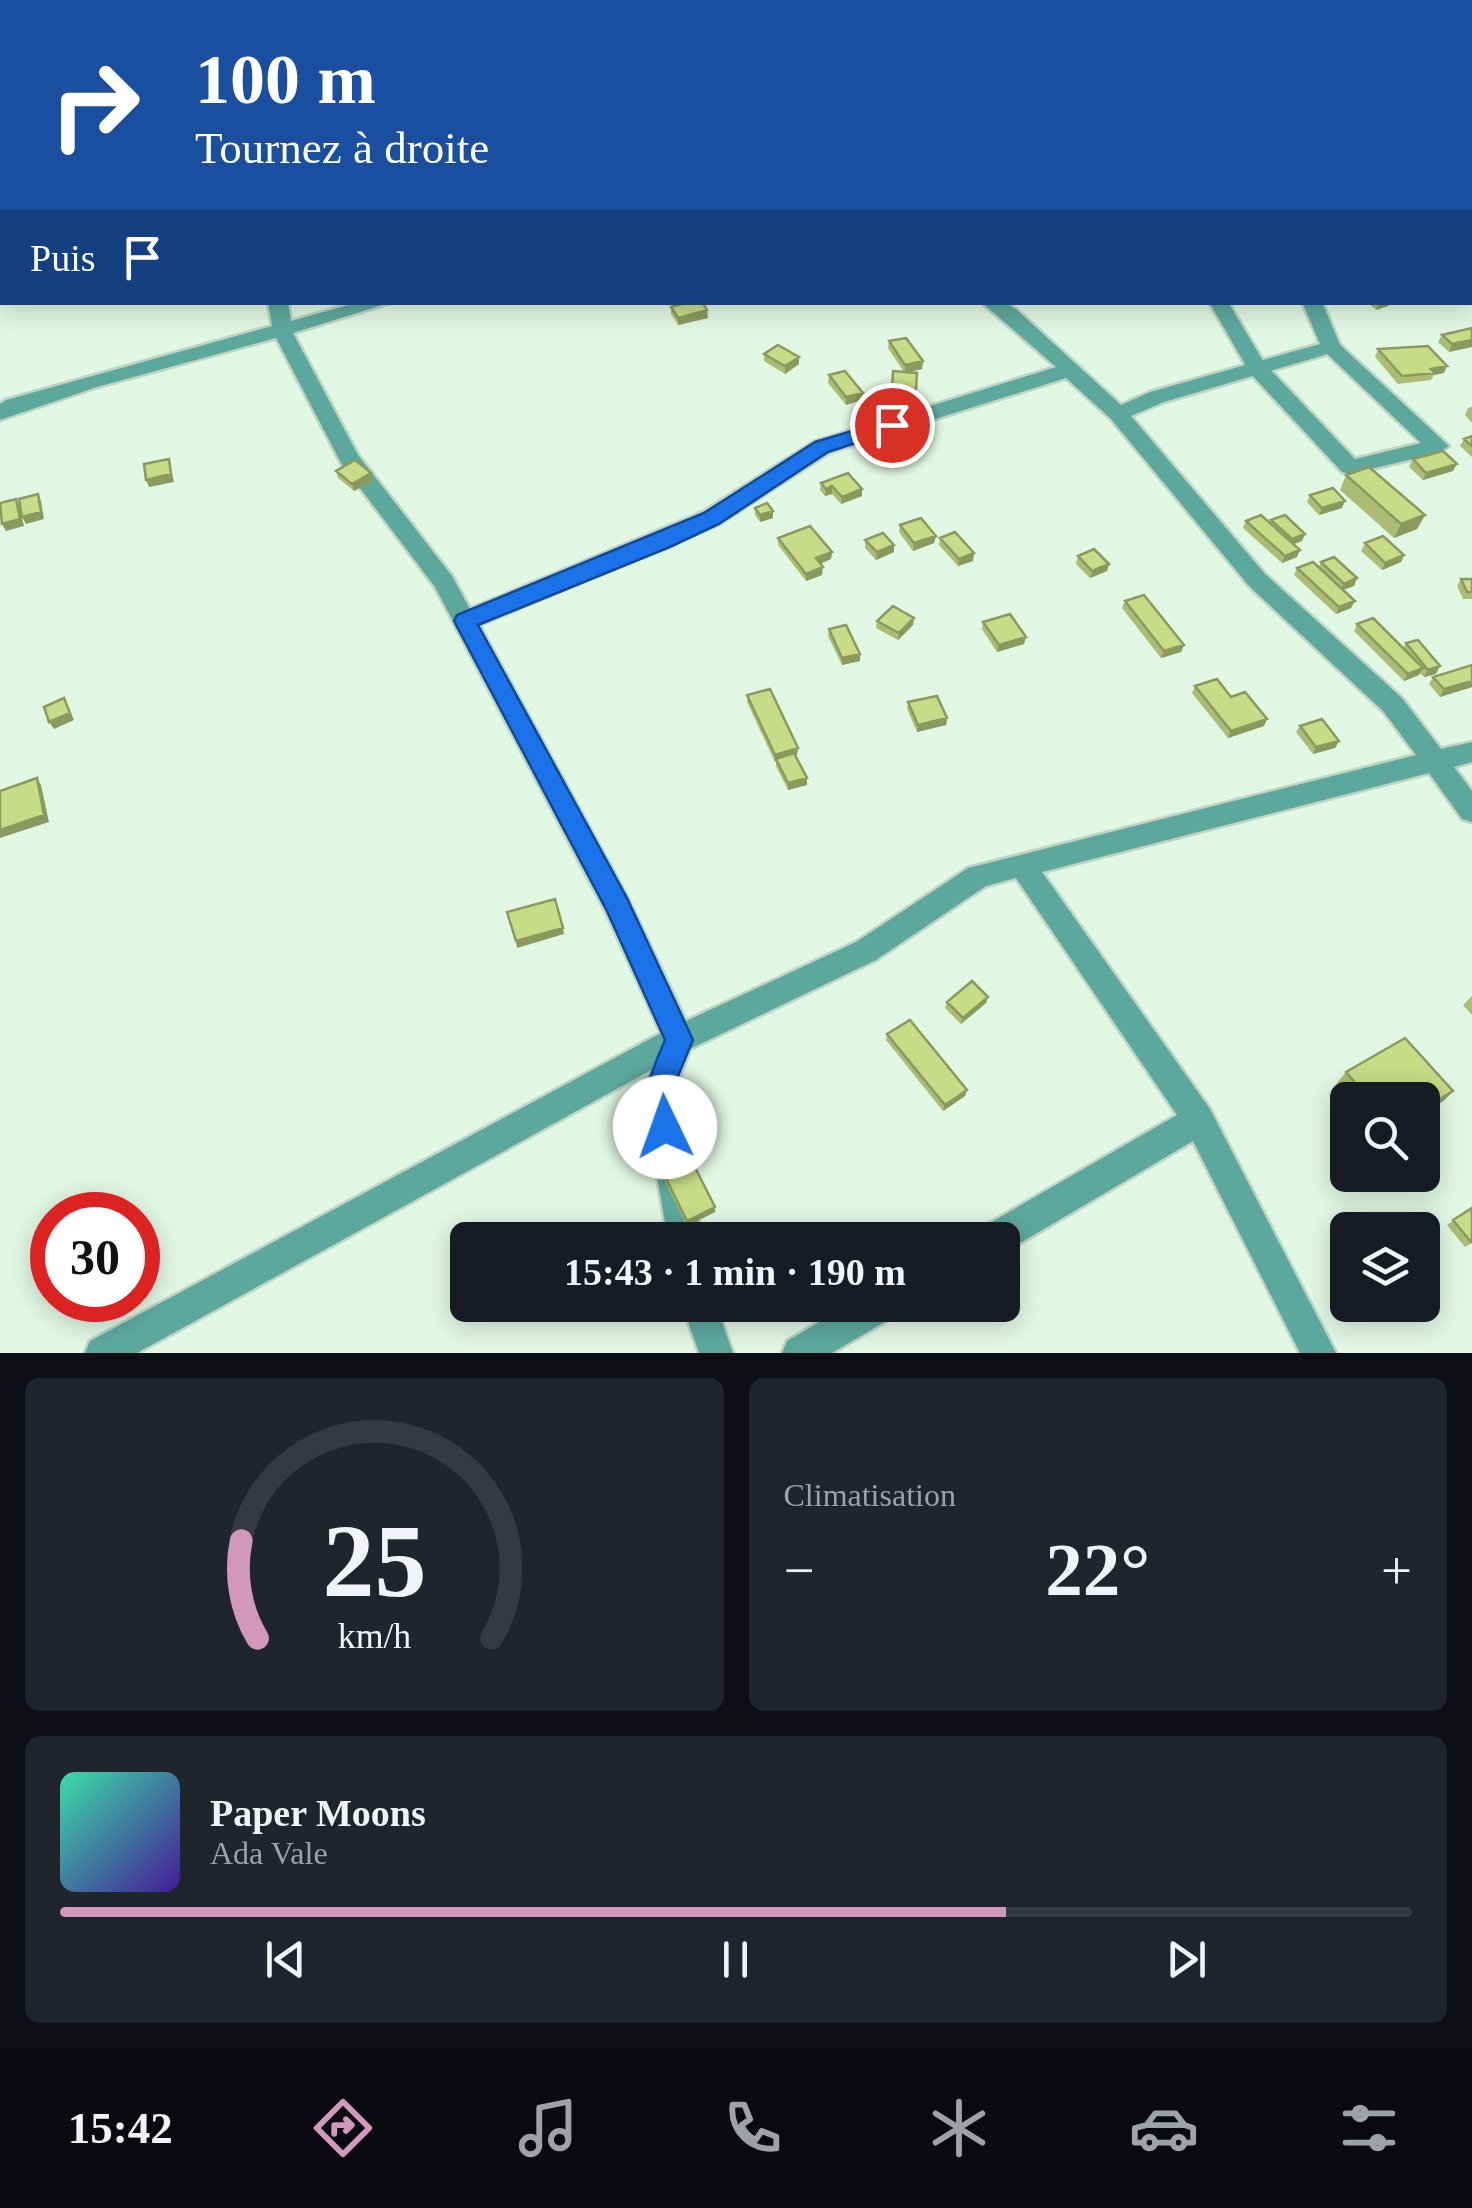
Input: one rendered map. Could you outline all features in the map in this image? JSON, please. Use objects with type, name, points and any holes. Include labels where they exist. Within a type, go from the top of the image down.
[{"type":"street","points":[[278,305],[283,332],[349,458],[444,582],[618,906],[679,1040],[658,1090],[682,1222]]},
{"type":"street","points":[[0,413],[13,405],[90,382],[373,305]]},
{"type":"street","points":[[995,305],[1010,314],[1118,414],[1258,580],[1392,705],[1472,811]]},
{"type":"street","points":[[1220,305],[1258,368],[1350,467],[1438,446],[1330,347],[1313,305]]},
{"type":"street","points":[[1118,414],[1157,397],[1330,347]]},
{"type":"street","points":[[465,621],[711,518],[822,447],[1069,370]]},
{"type":"street","points":[[102,1353],[679,1040],[866,951],[978,876],[1472,752]]},
{"type":"street","points":[[1022,865],[1199,1120],[1318,1353]]},
{"type":"street","points":[[1020,1224],[1199,1120]]},
{"type":"street","points":[[705,1322],[716,1353]]},
{"type":"street","points":[[799,1353],[852,1322]]},
{"type":"building","points":[[704,305],[707,310],[678,318],[671,307]]},
{"type":"building","points":[[1472,328],[1472,340],[1452,344],[1442,335]]},
{"type":"building","points":[[906,338],[923,361],[905,365],[889,341]]},
{"type":"building","points":[[778,345],[799,357],[785,366],[764,354]]},
{"type":"building","points":[[1428,346],[1447,366],[1431,369],[1435,373],[1402,376],[1378,349]]},
{"type":"building","points":[[845,371],[863,393],[846,397],[829,375]]},
{"type":"building","points":[[893,371],[917,373],[916,390],[892,388]]},
{"type":"building","points":[[1443,451],[1457,464],[1426,473],[1413,459]]},
{"type":"building","points":[[169,459],[171,474],[146,480],[144,464]]},
{"type":"building","points":[[355,460],[371,473],[352,484],[336,471]]},
{"type":"building","points":[[1369,467],[1425,515],[1401,524],[1346,475]]},
{"type":"building","points":[[848,473],[862,489],[842,497],[832,486],[826,489],[821,483]]},
{"type":"building","points":[[1333,488],[1345,501],[1322,508],[1310,495]]},
{"type":"building","points":[[38,494],[41,512],[22,517],[19,499]]},
{"type":"building","points":[[16,499],[20,519],[2,524],[0,503]]},
{"type":"building","points":[[767,503],[773,511],[760,515],[755,508]]},
{"type":"building","points":[[1261,515],[1300,550],[1285,556],[1246,521]]},
{"type":"building","points":[[1285,515],[1305,534],[1292,539],[1271,520]]},
{"type":"building","points":[[921,518],[936,536],[914,543],[900,525]]},
{"type":"building","points":[[810,526],[832,552],[816,558],[823,567],[806,574],[778,538]]},
{"type":"building","points":[[955,532],[974,553],[959,559],[940,538]]},
{"type":"building","points":[[883,533],[894,545],[877,552],[865,540]]},
{"type":"building","points":[[1383,536],[1404,555],[1385,563],[1365,543]]},
{"type":"building","points":[[1094,549],[1109,564],[1092,571],[1078,556]]},
{"type":"building","points":[[1334,557],[1357,578],[1344,584],[1321,562]]},
{"type":"building","points":[[1313,562],[1355,601],[1339,607],[1297,568]]},
{"type":"building","points":[[1461,579],[1472,579],[1472,592],[1467,592]]},
{"type":"building","points":[[1144,595],[1184,645],[1164,651],[1125,601]]},
{"type":"building","points":[[893,606],[914,618],[899,633],[877,621]]},
{"type":"building","points":[[1010,614],[1026,637],[999,645],[983,622]]},
{"type":"building","points":[[1373,618],[1423,668],[1408,674],[1357,624]]},
{"type":"building","points":[[846,625],[860,654],[842,658],[829,629]]},
{"type":"building","points":[[1418,640],[1440,666],[1428,670],[1406,643]]},
{"type":"building","points":[[1472,665],[1472,681],[1444,689],[1433,677]]},
{"type":"building","points":[[1217,679],[1231,697],[1245,692],[1267,719],[1231,731],[1195,686]]},
{"type":"building","points":[[770,689],[798,748],[775,755],[747,695]]},
{"type":"building","points":[[937,696],[947,718],[918,725],[908,702]]},
{"type":"building","points":[[64,698],[70,713],[49,722],[44,707]]},
{"type":"building","points":[[1322,719],[1339,741],[1316,747],[1300,726]]},
{"type":"building","points":[[794,753],[807,778],[788,783],[776,759]]},
{"type":"building","points":[[37,778],[44,815],[0,830],[0,791]]},
{"type":"building","points":[[555,899],[563,928],[516,941],[507,912]]},
{"type":"building","points":[[972,981],[988,997],[963,1018],[947,1002]]},
{"type":"building","points":[[910,1020],[967,1090],[945,1105],[887,1034]]},
{"type":"building","points":[[1405,1038],[1453,1091],[1440,1099],[1440,1082],[1355,1082],[1346,1072]]},
{"type":"building","points":[[678,1134],[715,1207],[687,1221],[651,1148]]},
{"type":"building","points":[[1472,1208],[1472,1242],[1471,1242],[1453,1220]]},
{"type":"route","points":[[665,1127],[658,1090],[679,1040],[618,906],[465,621],[662,542],[711,518],[822,447],[892,425]]}]
